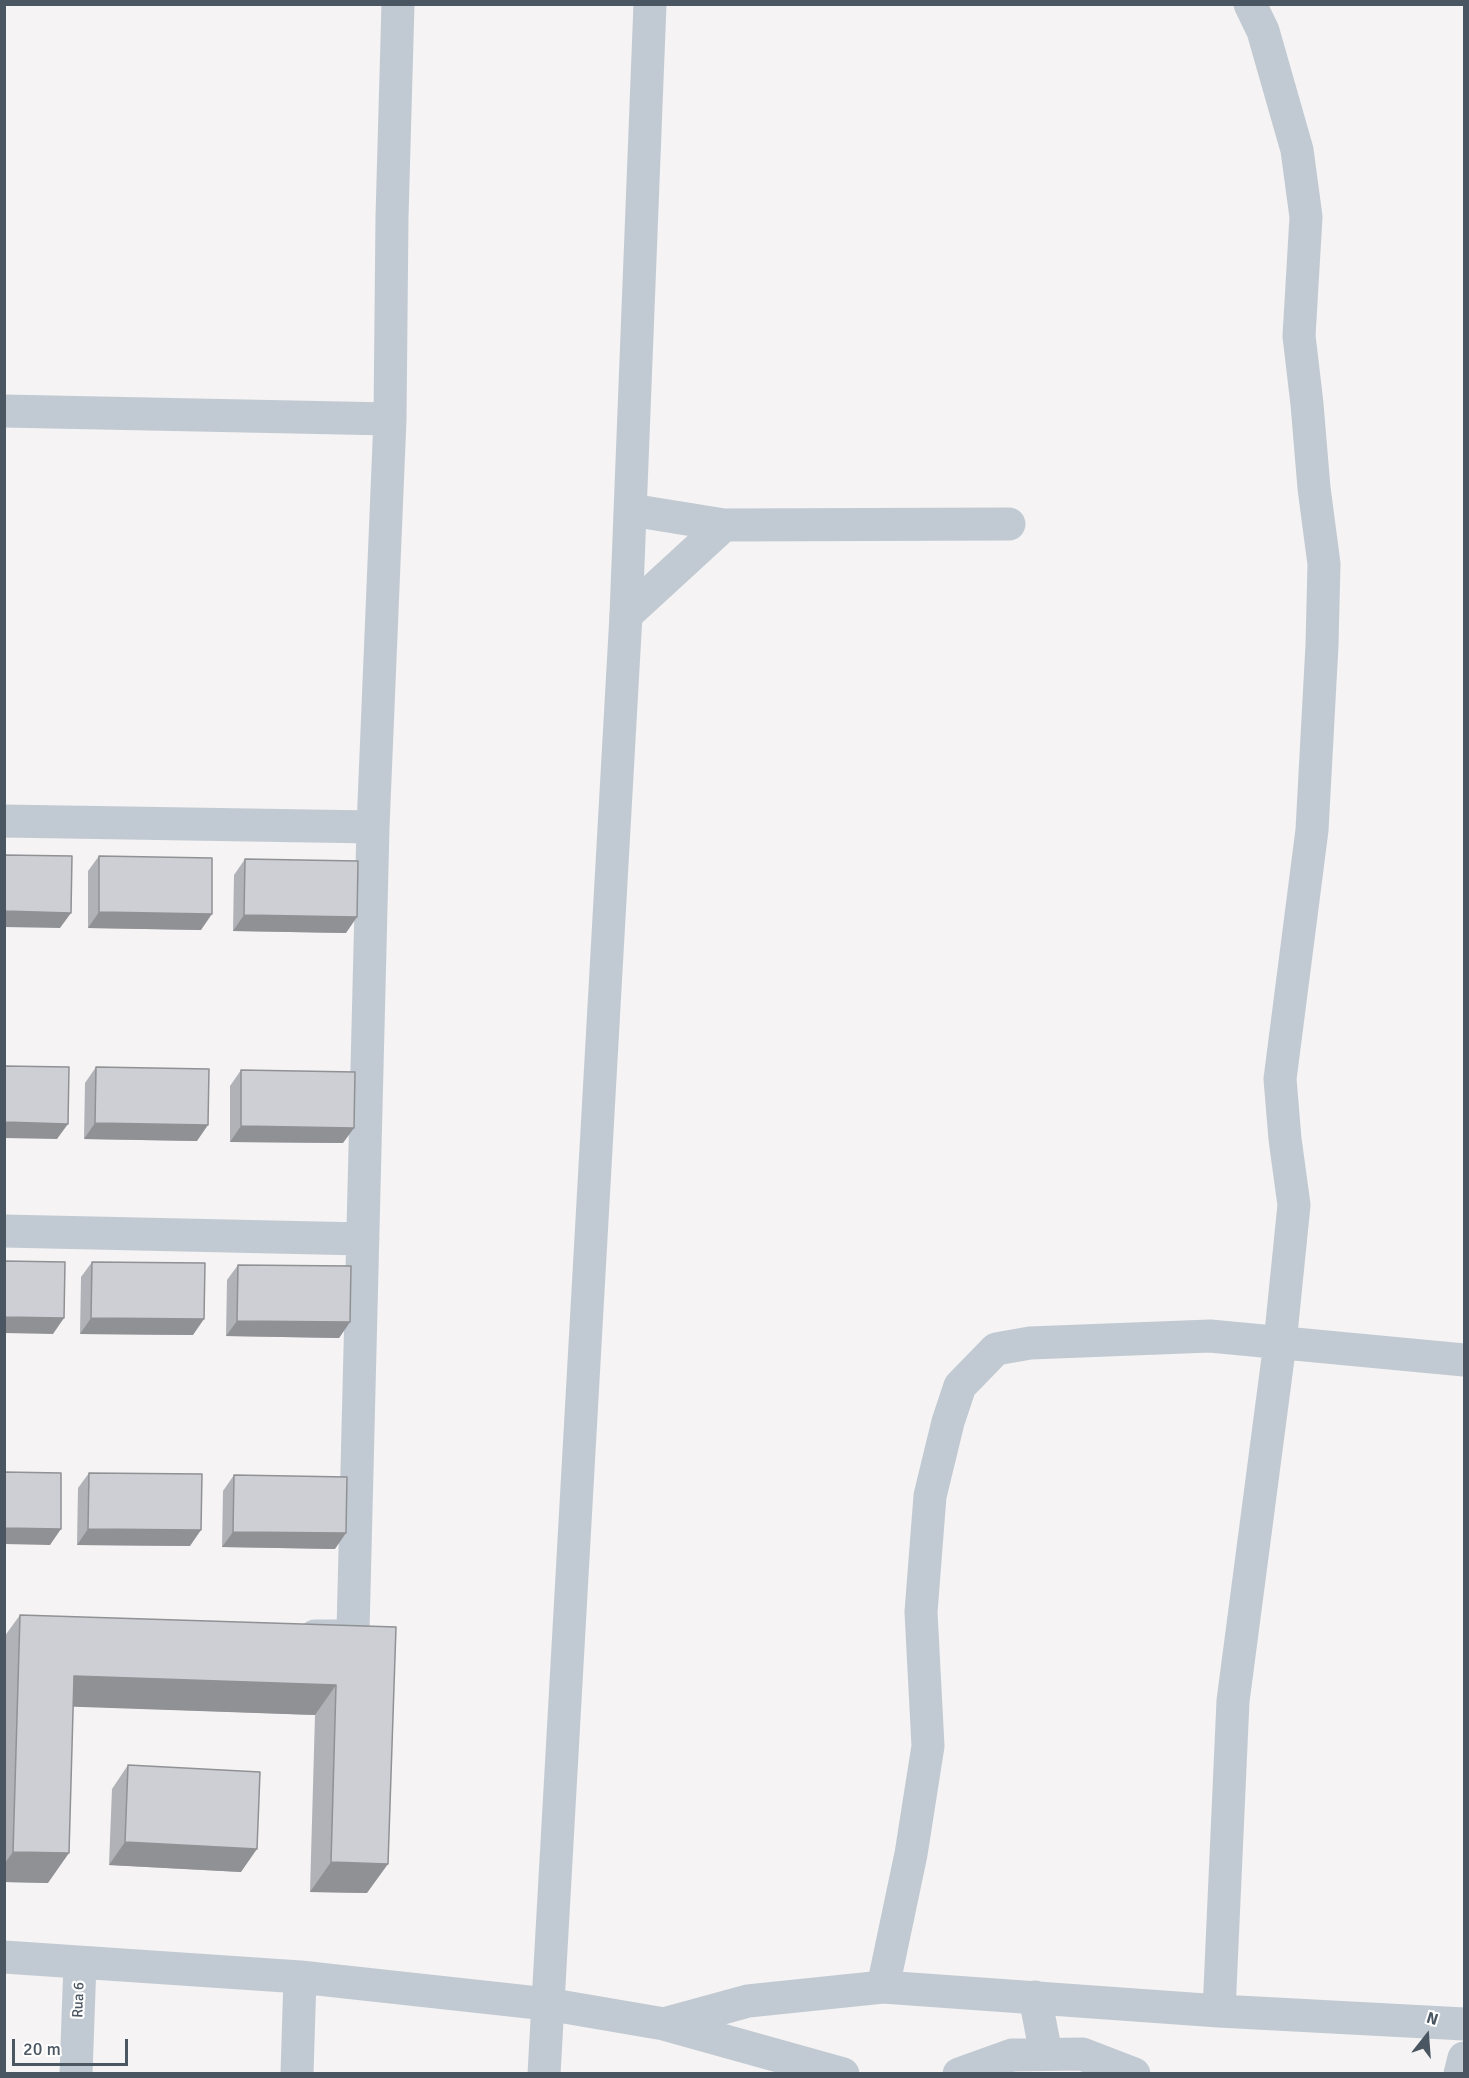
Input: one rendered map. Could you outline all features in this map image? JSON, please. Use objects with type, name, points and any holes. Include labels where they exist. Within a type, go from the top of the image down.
[{"type":"street","points":[[288,1635],[347,1636],[353,1631],[373,827],[390,419],[392,217],[398,4]]},
{"type":"street","points":[[544,2073],[632,510],[650,4]]},
{"type":"street","points":[[1218,2012],[1233,1701],[1280,1343],[1294,1205],[1280,1079],[1312,830],[1324,564],[1299,336],[1306,218],[1297,150],[1263,31],[1250,4]]},
{"type":"street","points":[[4,411],[390,419]]},
{"type":"street","points":[[632,510],[724,525],[1009,524]]},
{"type":"street","points":[[626,615],[724,525]]},
{"type":"street","points":[[4,821],[373,827]]},
{"type":"street","points":[[4,1231],[363,1239]]},
{"type":"street","points":[[883,1987],[911,1854],[928,1746],[921,1612],[930,1496],[948,1422],[960,1386],[996,1349],[1030,1343],[1210,1336],[1464,1360]]},
{"type":"street","points":[[4,1957],[300,1977],[548,2004],[664,2024],[843,2073]]},
{"type":"street","name":"Rua 6","points":[[76,2073],[80,1963]]},
{"type":"street","points":[[297,2073],[300,1977]]},
{"type":"street","points":[[664,2024],[748,2001],[883,1987],[1218,2012],[1464,2024]]},
{"type":"street","points":[[1035,1997],[1046,2054]]},
{"type":"street","points":[[959,2073],[1012,2055],[1046,2054],[1082,2054],[1134,2073]]},
{"type":"street","points":[[1460,2073],[1464,2058]]},
{"type":"building","points":[[4,855],[72,856],[71,913],[4,911]]},
{"type":"building","points":[[99,856],[212,858],[212,914],[99,912]]},
{"type":"building","points":[[245,859],[358,861],[357,917],[244,915]]},
{"type":"building","points":[[4,1066],[69,1067],[68,1124],[4,1122]]},
{"type":"building","points":[[96,1067],[209,1069],[208,1125],[95,1123]]},
{"type":"building","points":[[241,1070],[355,1072],[354,1128],[241,1126]]},
{"type":"building","points":[[4,1261],[65,1262],[64,1318],[4,1317]]},
{"type":"building","points":[[92,1262],[205,1263],[204,1319],[91,1318]]},
{"type":"building","points":[[238,1265],[351,1266],[350,1322],[237,1321]]},
{"type":"building","points":[[4,1472],[61,1473],[61,1529],[4,1528]]},
{"type":"building","points":[[89,1473],[202,1474],[201,1530],[88,1529]]},
{"type":"building","points":[[234,1475],[347,1477],[346,1533],[233,1532]]},
{"type":"building","points":[[20,1615],[396,1627],[388,1864],[331,1862],[336,1685],[74,1676],[69,1853],[13,1852]]},
{"type":"building","points":[[128,1765],[260,1772],[257,1849],[125,1842]]}]
